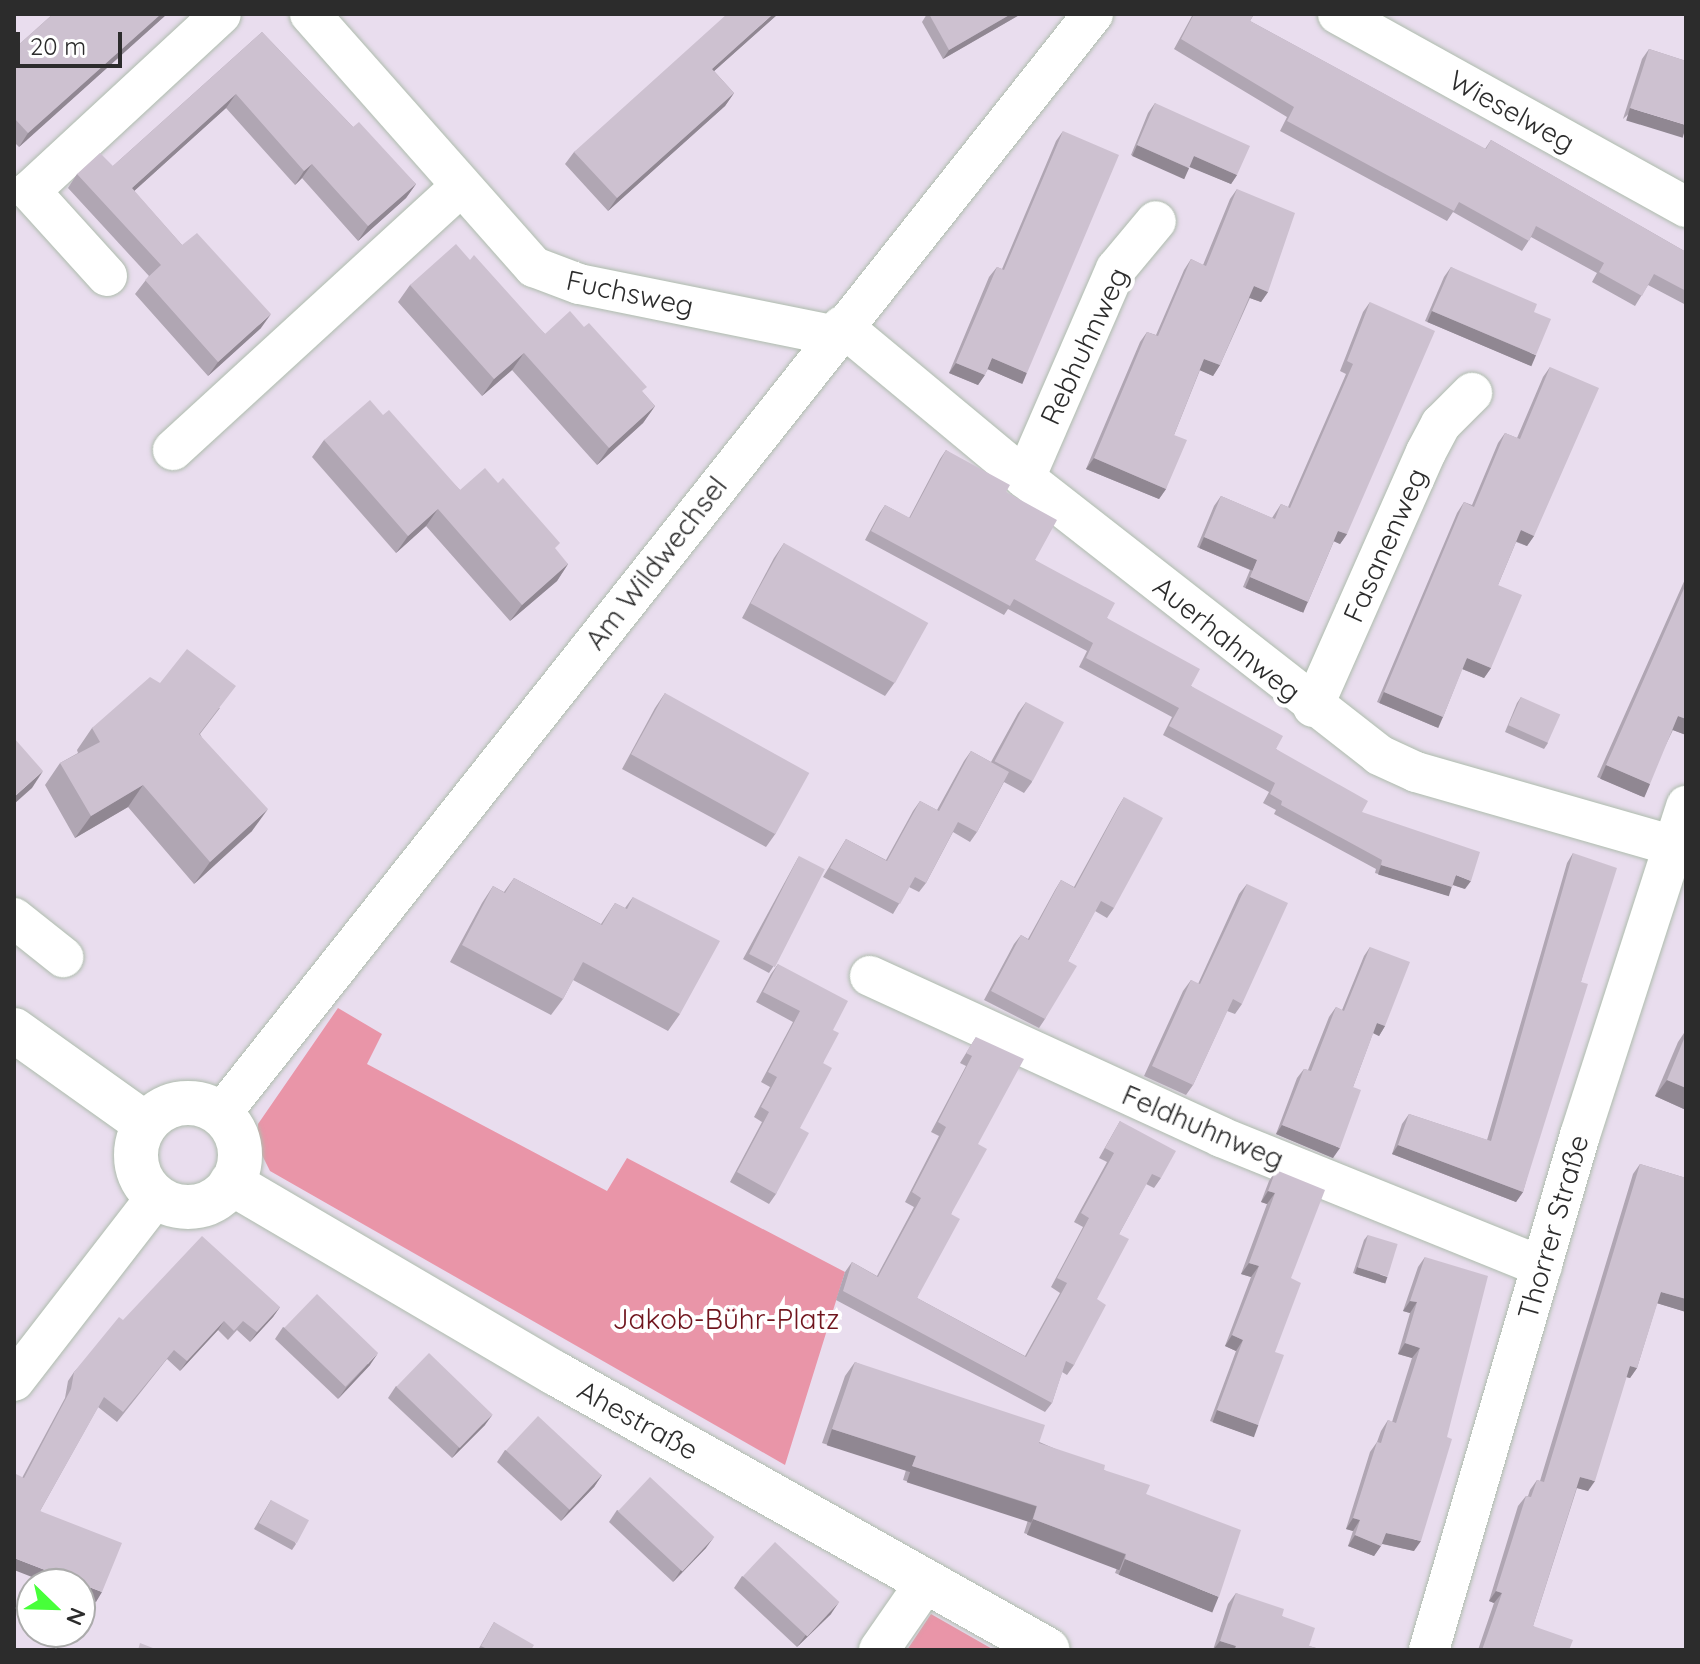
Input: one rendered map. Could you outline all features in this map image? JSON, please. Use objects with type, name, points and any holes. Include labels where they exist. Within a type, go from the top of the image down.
[{"type":"street","points":[[107,276],[30,191],[221,14]]},
{"type":"street","name":"Fuchsweg","points":[[310,14],[521,256],[550,276],[839,331]]},
{"type":"street","name":"Am Wildwechsel","points":[[220,1115],[1093,14]]},
{"type":"street","name":"Wieselweg","points":[[1338,14],[1686,207]]},
{"type":"street","points":[[173,450],[460,187]]},
{"type":"street","name":"Rebhuhnweg","points":[[1025,478],[1116,269],[1156,221]]},
{"type":"street","name":"Auerhahnweg","points":[[839,331],[1313,707],[1379,755],[1416,772],[1670,845]]},
{"type":"street","name":"Fasanenweg","points":[[1313,707],[1426,452],[1441,424],[1472,393]]},
{"type":"street","name":"Thorrer Straße","points":[[1429,1650],[1670,845],[1686,806]]},
{"type":"street","points":[[14,918],[63,957]]},
{"type":"street","name":"Feldhuhnweg","points":[[870,976],[1207,1131],[1542,1267]]},
{"type":"street","points":[[14,1030],[146,1124]]},
{"type":"street","points":[[178,1104],[201,1105],[220,1115],[239,1146],[231,1183],[201,1206],[178,1206],[156,1197],[137,1167],[137,1144],[146,1124],[178,1104]]},
{"type":"street","name":"Ahestraße","points":[[231,1183],[1048,1650]]},
{"type":"street","points":[[14,1381],[156,1197]]},
{"type":"street","points":[[879,1650],[926,1582]]},
{"type":"green space","name":"Jakob-Bühr-Platz","points":[[338,1008],[382,1034],[367,1064],[607,1191],[627,1158],[845,1272],[785,1465],[270,1171],[257,1145],[258,1124]]},
{"type":"green space","points":[[931,1614],[994,1650],[907,1650]]},
{"type":"building","points":[[53,14],[161,14],[28,133],[14,118],[14,49]]},
{"type":"building","points":[[727,14],[773,14],[712,69],[734,93],[617,198],[574,152]]},
{"type":"building","points":[[929,14],[1011,14],[949,50]]},
{"type":"building","points":[[1194,14],[1254,14],[1250,21],[1486,149],[1491,140],[1686,252],[1686,291],[1654,274],[1642,296],[1599,272],[1604,263],[1536,226],[1529,241],[1459,202],[1454,211],[1287,121],[1294,107],[1181,39]]},
{"type":"building","points":[[262,32],[353,127],[359,122],[416,184],[368,226],[312,164],[304,171],[236,94],[132,188],[182,245],[197,233],[271,314],[218,362],[145,280],[161,265],[77,174],[100,153],[113,166]]},
{"type":"building","points":[[1649,49],[1686,61],[1686,125],[1630,108]]},
{"type":"building","points":[[1155,103],[1250,146],[1237,175],[1194,156],[1189,168],[1137,145]]},
{"type":"building","points":[[1063,131],[1119,155],[1027,373],[992,358],[985,375],[956,363],[997,267],[1004,270]]},
{"type":"building","points":[[1237,189],[1295,213],[1268,292],[1254,286],[1220,365],[1204,359],[1174,435],[1187,440],[1166,489],[1094,458],[1147,332],[1158,336],[1191,259],[1206,266]]},
{"type":"building","points":[[456,244],[470,260],[474,255],[545,334],[570,311],[584,327],[589,323],[647,387],[642,391],[655,406],[609,448],[524,353],[494,379],[410,285]]},
{"type":"building","points":[[1451,267],[1537,304],[1534,312],[1551,319],[1536,355],[1432,311]]},
{"type":"building","points":[[1370,302],[1435,331],[1347,534],[1338,531],[1308,602],[1250,577],[1257,560],[1204,537],[1221,496],[1275,519],[1281,504],[1290,508],[1353,364],[1347,361]]},
{"type":"building","points":[[1550,367],[1599,388],[1534,536],[1521,530],[1498,585],[1522,595],[1491,668],[1467,658],[1443,717],[1384,692],[1464,502],[1474,507],[1505,433],[1520,439]]},
{"type":"building","points":[[370,400],[383,415],[389,410],[460,490],[485,468],[498,483],[503,478],[560,543],[555,548],[568,564],[522,605],[438,509],[408,536],[324,440]]},
{"type":"building","points":[[946,450],[1010,485],[1006,492],[1057,520],[1035,560],[1115,603],[1107,618],[1200,669],[1191,686],[1283,736],[1276,749],[1368,801],[1362,812],[1480,852],[1471,881],[1456,875],[1452,887],[1381,865],[1382,860],[1281,805],[1282,801],[1270,794],[1275,783],[1169,726],[1179,708],[1086,658],[1093,643],[1014,599],[1010,606],[871,531],[885,505],[910,518]]},
{"type":"building","points":[[784,543],[928,623],[895,683],[751,603]]},
{"type":"building","points":[[1686,584],[1686,719],[1678,716],[1650,784],[1606,765]]},
{"type":"building","points":[[187,649],[236,686],[199,734],[268,809],[210,862],[143,785],[91,816],[60,763],[100,742],[92,728],[150,677],[160,683]]},
{"type":"building","points":[[665,693],[809,773],[775,834],[631,754]]},
{"type":"building","points":[[1521,697],[1560,714],[1548,743],[1508,725]]},
{"type":"building","points":[[1026,702],[1064,722],[1033,781],[995,761]]},
{"type":"building","points":[[14,738],[43,771],[14,797]]},
{"type":"building","points":[[971,751],[1009,772],[977,832],[958,822],[926,883],[915,877],[900,904],[830,868],[846,839],[887,861],[920,801],[939,811]]},
{"type":"building","points":[[1124,797],[1163,818],[1114,908],[1101,901],[1068,961],[1077,966],[1045,1019],[991,991],[1021,935],[1029,940],[1061,880],[1075,888]]},
{"type":"building","points":[[1573,853],[1617,868],[1581,982],[1588,984],[1523,1192],[1398,1145],[1409,1114],[1491,1141]]},
{"type":"building","points":[[799,856],[825,869],[775,967],[749,954]]},
{"type":"building","points":[[514,878],[602,925],[615,903],[627,909],[633,897],[720,941],[680,1014],[583,962],[563,999],[462,945],[493,886],[505,893]]},
{"type":"building","points":[[1247,884],[1288,903],[1242,1004],[1233,999],[1193,1085],[1152,1066],[1191,980],[1200,984]]},
{"type":"building","points":[[1370,947],[1410,962],[1385,1026],[1377,1023],[1353,1087],[1361,1090],[1340,1148],[1282,1125],[1304,1069],[1311,1071],[1336,1007],[1344,1011]]},
{"type":"building","points":[[778,964],[848,1001],[833,1030],[839,1033],[823,1063],[832,1068],[800,1128],[809,1133],[776,1194],[737,1172],[769,1112],[761,1107],[777,1077],[768,1072],[800,1011],[763,992]]},
{"type":"building","points":[[1686,1034],[1686,1088],[1667,1080]]},
{"type":"building","points":[[976,1037],[1024,1059],[978,1144],[987,1149],[951,1214],[960,1219],[917,1298],[1026,1357],[1067,1283],[1057,1278],[1089,1218],[1081,1213],[1114,1153],[1105,1148],[1120,1121],[1176,1151],[1161,1178],[1152,1174],[1119,1234],[1129,1239],[1097,1299],[1106,1305],[1074,1365],[1066,1361],[1052,1403],[843,1291],[852,1262],[878,1277],[921,1198],[912,1192],[946,1127],[938,1122],[972,1056],[966,1053]]},
{"type":"building","points":[[1640,1164],[1686,1178],[1686,1299],[1661,1292],[1637,1368],[1630,1366],[1595,1481],[1580,1477],[1533,1626],[1573,1640],[1569,1650],[1482,1650],[1502,1593],[1496,1591],[1526,1496],[1531,1497],[1537,1480],[1544,1482]]},
{"type":"building","points":[[1276,1170],[1325,1190],[1291,1278],[1301,1283],[1275,1352],[1284,1355],[1258,1425],[1217,1410],[1243,1340],[1232,1335],[1259,1266],[1249,1263],[1275,1193],[1268,1191]]},
{"type":"building","points":[[1368,1235],[1398,1244],[1388,1277],[1358,1268]]},
{"type":"building","points":[[202,1236],[280,1307],[257,1332],[243,1321],[234,1331],[224,1321],[187,1361],[174,1350],[123,1412],[104,1397],[40,1511],[122,1543],[102,1592],[96,1590],[96,1568],[40,1568],[14,1558],[14,1473],[24,1478],[71,1389],[74,1372],[119,1317],[123,1320]]},
{"type":"building","points":[[1425,1257],[1488,1276],[1447,1437],[1452,1439],[1421,1541],[1386,1533],[1381,1546],[1355,1535],[1360,1520],[1353,1518],[1377,1442],[1381,1443],[1388,1420],[1396,1423],[1420,1348],[1405,1343],[1417,1302],[1410,1301]]},
{"type":"building","points":[[317,1294],[378,1353],[345,1387],[284,1328]]},
{"type":"building","points":[[429,1353],[492,1414],[460,1448],[396,1387]]},
{"type":"building","points":[[855,1362],[1045,1425],[1039,1443],[1105,1465],[1104,1470],[1150,1485],[1146,1494],[1241,1530],[1219,1597],[1125,1559],[1126,1554],[1033,1519],[1037,1506],[912,1466],[916,1456],[832,1429]]},
{"type":"building","points":[[538,1416],[602,1475],[570,1510],[506,1450]]},
{"type":"building","points":[[650,1477],[714,1537],[682,1571],[618,1511]]},
{"type":"building","points":[[271,1500],[309,1520],[297,1543],[259,1523]]},
{"type":"building","points":[[775,1542],[839,1602],[807,1636],[743,1576]]},
{"type":"building","points":[[1236,1593],[1284,1609],[1282,1616],[1315,1628],[1309,1646],[1323,1650],[1235,1650],[1236,1646],[1220,1641]]},
{"type":"building","points":[[494,1622],[534,1645],[531,1650],[489,1650],[481,1646]]},
{"type":"building","points":[[140,1643],[158,1650],[138,1650]]}]
